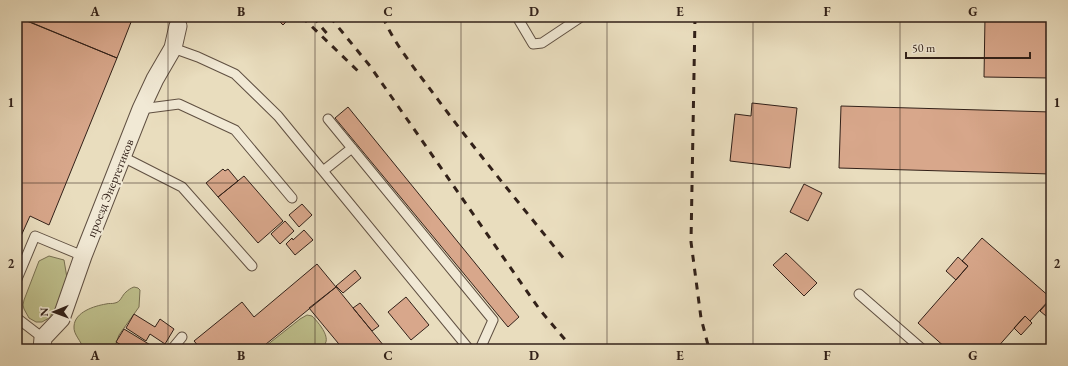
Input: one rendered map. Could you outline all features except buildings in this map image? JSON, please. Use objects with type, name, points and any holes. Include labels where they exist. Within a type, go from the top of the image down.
[{"type":"street","name":"проезд Энергетиков","points":[[43,343],[61,319],[83,256],[141,109],[155,79],[173,48],[178,22]]},
{"type":"lane","points":[[517,17],[533,44],[542,43],[581,17]]},
{"type":"lane","points":[[173,48],[198,57],[235,74],[278,116],[469,349]]},
{"type":"lane","points":[[141,109],[179,104],[235,130],[292,198]]},
{"type":"lane","points":[[328,119],[494,320],[480,349]]},
{"type":"lane","points":[[323,171],[352,148]]},
{"type":"lane","points":[[123,157],[182,187],[252,266]]},
{"type":"lane","points":[[17,279],[35,236],[83,256]]},
{"type":"lane","points":[[859,294],[922,349]]},
{"type":"lane","points":[[17,318],[43,343]]},
{"type":"lane","points":[[172,349],[182,337]]},
{"type":"green space","points":[[49,256],[64,260],[67,278],[55,310],[49,318],[42,322],[36,322],[29,318],[23,305],[39,261]]},
{"type":"green space","points":[[134,287],[140,290],[139,307],[119,335],[114,349],[83,349],[74,329],[75,321],[81,313],[91,308],[117,302],[127,291]]},
{"type":"green space","points":[[307,315],[312,316],[323,330],[326,340],[325,344],[314,349],[262,349],[300,319]]},
{"type":"railway","points":[[302,17],[361,74]]},
{"type":"railway","points":[[313,17],[329,36]]},
{"type":"railway","points":[[330,17],[370,66],[540,310],[573,349]]},
{"type":"railway","points":[[383,17],[399,47],[413,66],[481,156],[565,260]]},
{"type":"railway","points":[[695,17],[691,242],[701,318],[709,349]]}]
